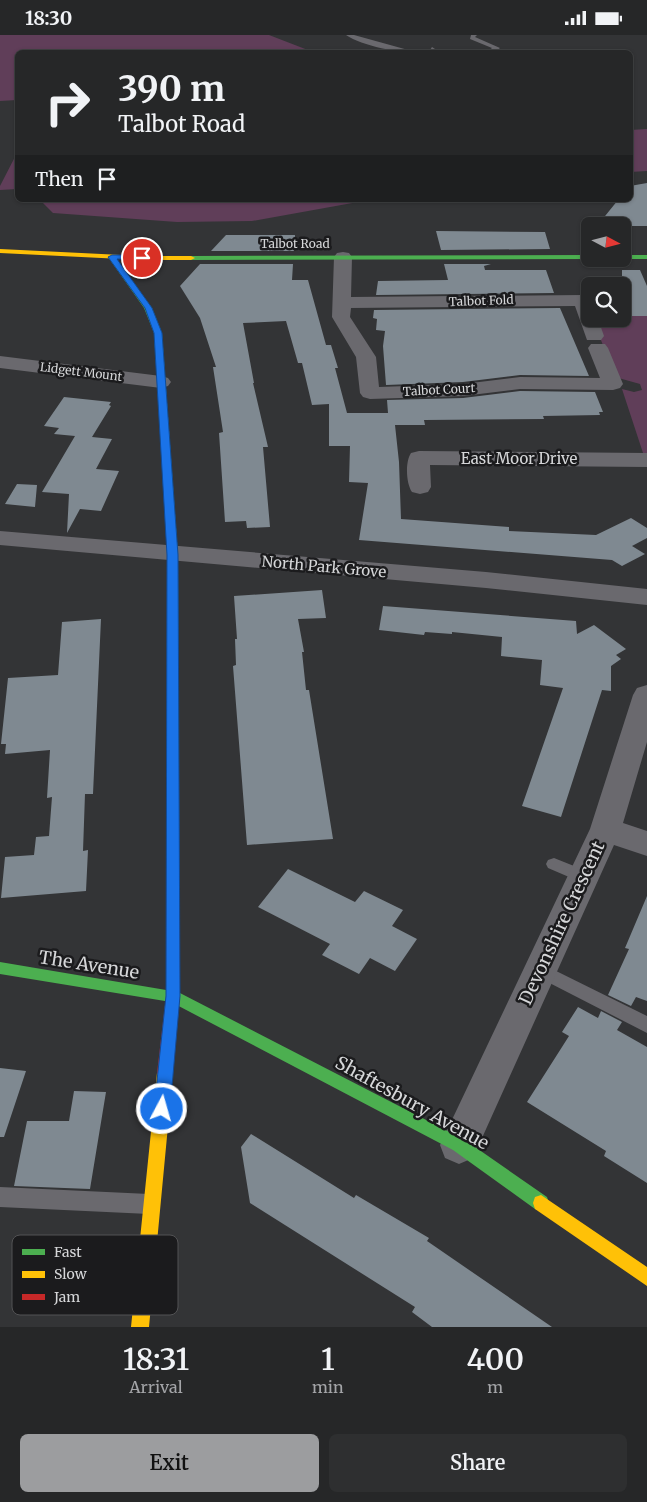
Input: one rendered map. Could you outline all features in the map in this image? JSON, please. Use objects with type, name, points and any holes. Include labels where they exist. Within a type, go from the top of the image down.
[{"type":"street","name":"Talbot Road","points":[[0,251],[112,257],[581,257]]},
{"type":"street","points":[[112,257],[148,308],[158,333],[172,555],[173,996],[149,1235]]},
{"type":"street","name":"Talbot Court","points":[[343,257],[341,317],[366,357],[370,393],[464,390],[520,383],[613,384],[596,342]]},
{"type":"street","points":[[631,257],[647,257]]},
{"type":"street","name":"Talbot Fold","points":[[343,302],[426,304],[503,299],[582,300],[596,342]]},
{"type":"street","name":"Lidgett Mount","points":[[0,362],[161,382]]},
{"type":"street","name":"East Moor Drive","points":[[420,487],[420,458],[647,460]]},
{"type":"street","name":"North Park Grove","points":[[0,538],[172,555],[546,585],[647,597]]},
{"type":"street","name":"Devonshire Crescent","points":[[459,1145],[606,829],[645,707]]},
{"type":"street","points":[[606,829],[647,844]]},
{"type":"street","name":"The Avenue","points":[[0,968],[173,996]]},
{"type":"street","name":"Shaftesbury Avenue","points":[[173,996],[459,1145],[647,1277]]},
{"type":"lane","points":[[349,35],[361,40],[403,50]]},
{"type":"lane","points":[[474,35],[472,38],[475,40],[497,48],[494,50]]},
{"type":"lane","points":[[554,864],[583,877]]},
{"type":"lane","points":[[540,970],[647,1025]]},
{"type":"lane","points":[[0,1197],[152,1204]]},
{"type":"shaded area","points":[[0,35],[269,35],[308,50],[15,50],[15,100],[0,101]]},
{"type":"shaded area","points":[[647,129],[647,171],[633,172],[633,130]]},
{"type":"shaded area","points":[[15,157],[15,189],[0,190],[0,186]]},
{"type":"shaded area","points":[[42,202],[358,202],[252,221],[177,222],[53,213]]},
{"type":"shaded area","points":[[631,316],[647,316],[647,456],[644,456],[622,389],[634,392],[642,390],[640,384],[615,377],[596,327],[631,327]]},
{"type":"building","points":[[647,183],[647,226],[631,226],[631,217],[604,217],[616,202],[633,202],[633,185]]},
{"type":"building","points":[[436,231],[545,232],[550,249],[441,250]]},
{"type":"building","points":[[226,235],[295,235],[294,251],[211,251]]},
{"type":"building","points":[[200,264],[293,264],[292,280],[308,280],[326,345],[331,345],[338,368],[335,368],[347,413],[388,413],[387,400],[463,398],[520,391],[595,392],[603,412],[599,412],[600,415],[543,416],[544,419],[424,420],[425,425],[395,425],[399,462],[401,519],[509,527],[509,531],[596,535],[631,518],[647,528],[647,538],[632,546],[645,554],[622,566],[612,560],[359,540],[368,483],[349,482],[350,446],[329,446],[329,404],[312,405],[302,363],[298,363],[286,321],[243,323],[253,383],[268,447],[263,447],[270,527],[247,528],[246,521],[225,522],[219,433],[223,432],[213,367],[216,367],[200,318],[180,286]]},
{"type":"building","points":[[444,264],[491,264],[484,266],[485,270],[546,270],[554,293],[376,295],[378,281],[448,280]]},
{"type":"building","points":[[622,270],[640,270],[647,286],[647,316],[631,316],[631,277],[622,277]]},
{"type":"building","points":[[560,308],[589,376],[520,375],[463,382],[386,385],[383,346],[385,331],[376,330],[377,319],[373,318],[374,310]]},
{"type":"building","points":[[64,397],[111,402],[109,405],[111,406],[92,437],[112,439],[96,469],[119,471],[101,511],[80,509],[67,533],[69,494],[42,492],[75,436],[54,434],[59,428],[44,426]]},
{"type":"building","points":[[17,484],[37,485],[35,507],[5,504]]},
{"type":"building","points":[[322,590],[326,618],[298,619],[304,652],[302,652],[306,690],[309,690],[333,839],[247,845],[233,666],[236,665],[235,639],[237,639],[234,596]]},
{"type":"building","points":[[383,606],[576,621],[577,634],[594,625],[626,649],[616,655],[621,659],[611,666],[611,691],[602,690],[561,817],[522,806],[563,688],[540,685],[542,660],[501,656],[502,637],[452,632],[452,634],[425,632],[424,635],[379,630]]},
{"type":"building","points":[[101,619],[93,794],[85,794],[83,851],[88,850],[86,891],[1,898],[5,857],[34,855],[36,837],[49,836],[52,797],[47,798],[50,750],[5,754],[6,744],[1,744],[8,678],[58,675],[62,622]]},
{"type":"building","points":[[288,869],[355,902],[364,891],[403,910],[392,926],[417,939],[395,971],[370,958],[359,974],[322,955],[330,944],[258,907]]},
{"type":"building","points":[[647,896],[647,1001],[636,997],[631,1006],[608,995],[629,949],[625,948]]},
{"type":"building","points":[[578,1007],[598,1018],[601,1011],[622,1022],[617,1030],[647,1047],[647,1183],[604,1156],[606,1151],[527,1102],[569,1036],[562,1032]]},
{"type":"building","points":[[0,1068],[26,1071],[4,1137],[0,1137]]},
{"type":"building","points":[[74,1091],[106,1092],[90,1189],[14,1186],[27,1121],[69,1121]]},
{"type":"building","points":[[251,1134],[354,1198],[356,1195],[429,1238],[427,1241],[552,1327],[432,1327],[412,1312],[415,1307],[250,1203],[241,1147]]},
{"type":"traffic: fast","points":[[112,257],[148,308],[158,333],[173,555],[173,852]]},
{"type":"traffic: fast","points":[[191,258],[581,257]]},
{"type":"traffic: fast","points":[[631,257],[647,257]]},
{"type":"traffic: fast","points":[[0,968],[173,996],[459,1145],[541,1203]]},
{"type":"traffic: slow","points":[[0,251],[142,258],[191,258]]},
{"type":"traffic: slow","points":[[149,1235],[165,1073]]},
{"type":"traffic: slow","points":[[541,1203],[647,1277]]},
{"type":"traffic: slow","points":[[140,1327],[141,1315]]},
{"type":"traffic: jam","points":[[165,1073],[173,996],[173,852]]},
{"type":"route","points":[[142,258],[112,257],[148,308],[158,333],[172,555],[173,996],[162,1109]]}]
